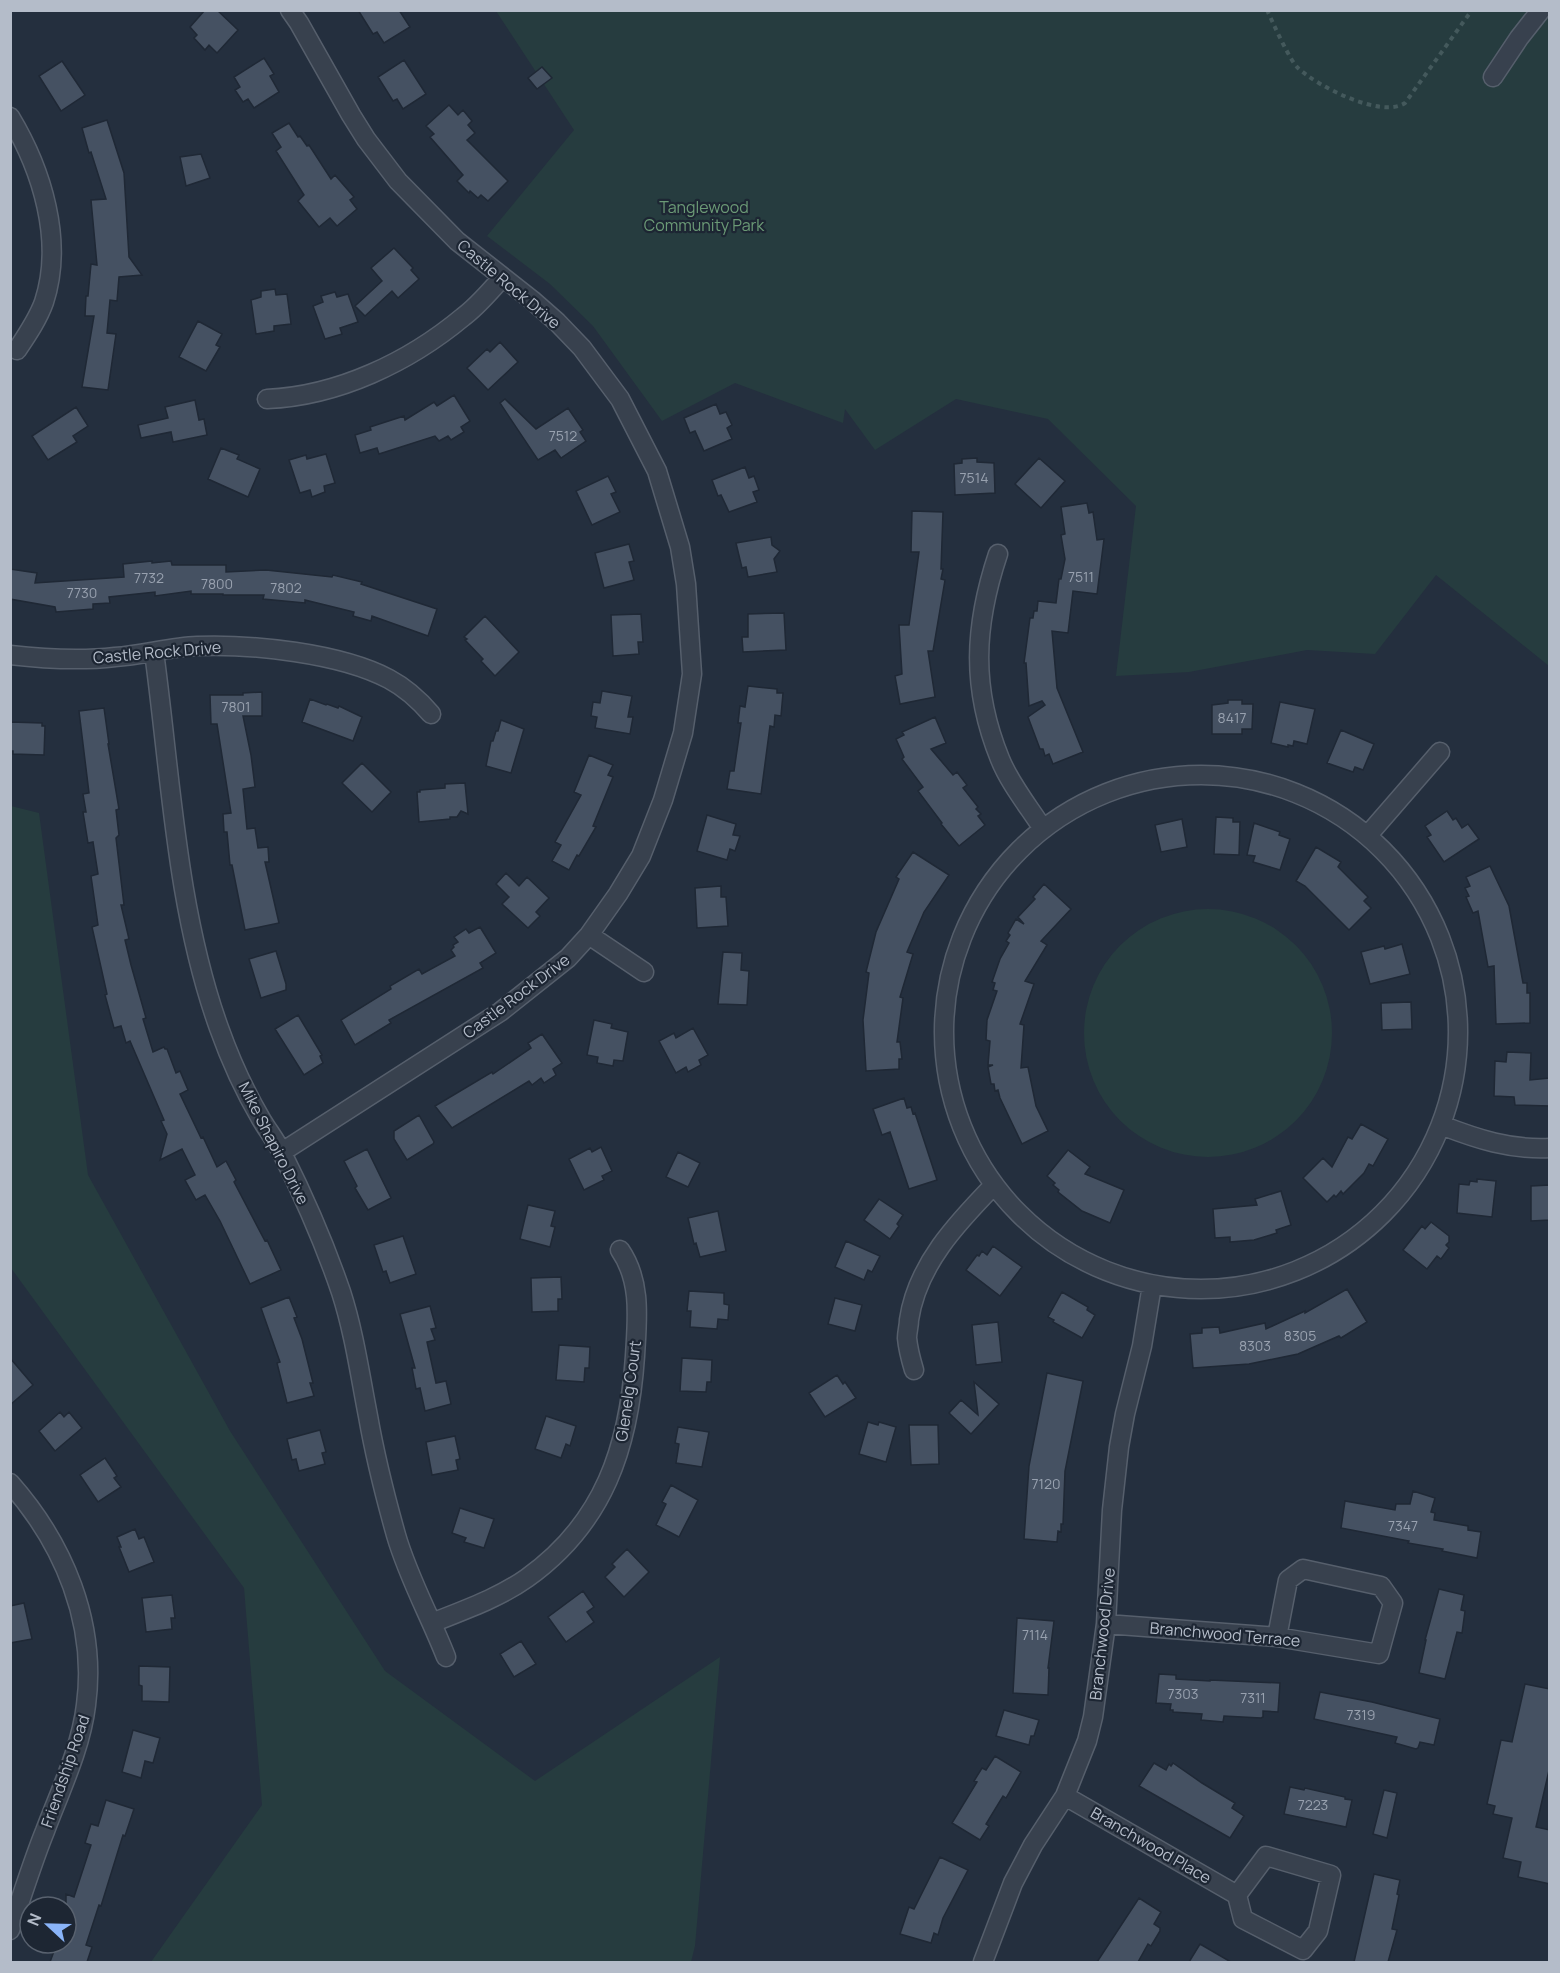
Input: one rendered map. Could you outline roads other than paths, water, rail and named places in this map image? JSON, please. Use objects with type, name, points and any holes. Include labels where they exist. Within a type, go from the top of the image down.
[{"type":"street","name":"Castle Rock Drive","points":[[282,1152],[500,1012],[568,958],[589,935],[641,856],[663,800],[683,733],[692,674],[686,584],[680,547],[660,480],[645,445],[620,399],[582,348],[557,322],[457,241],[382,162],[351,115],[290,10]]},
{"type":"street","points":[[1493,77],[1519,38],[1542,10]]},
{"type":"street","points":[[10,117],[30,152],[37,172],[49,223],[51,246],[51,269],[43,304],[30,331],[17,350]]},
{"type":"street","points":[[267,399],[317,392],[357,379],[401,359],[432,341],[465,316],[502,278]]},
{"type":"street","points":[[998,554],[987,593],[978,648],[982,702],[1000,760],[1043,829]]},
{"type":"street","name":"Castle Rock Drive","points":[[10,655],[71,659],[115,657],[195,646],[242,646],[288,652],[337,661],[388,678],[420,700],[431,714]]},
{"type":"street","name":"Mike Shapiro Drive","points":[[154,652],[186,903],[204,980],[228,1052],[261,1119],[282,1152],[341,1293],[396,1536],[410,1577],[446,1657]]},
{"type":"street","points":[[1368,835],[1440,752]]},
{"type":"street","points":[[1193,774],[1231,776],[1276,785],[1322,804],[1368,835],[1394,860],[1415,888],[1435,922],[1449,961],[1457,1004],[1459,1030],[1456,1068],[1441,1125],[1416,1173],[1402,1193],[1349,1243],[1324,1258],[1297,1271],[1265,1282],[1228,1288],[1152,1285],[1107,1272],[1064,1250],[1023,1218],[994,1185],[968,1139],[956,1108],[948,1075],[945,1026],[949,987],[958,951],[968,925],[982,897],[1012,858],[1043,829],[1083,803],[1118,788],[1166,777],[1193,774]]},
{"type":"street","points":[[589,935],[644,972]]},
{"type":"street","points":[[1441,1125],[1486,1142],[1533,1149],[1550,1148]]},
{"type":"street","points":[[914,1370],[907,1338],[917,1288],[943,1242],[994,1185]]},
{"type":"street","name":"Glenelg Court","points":[[432,1623],[525,1579],[555,1556],[583,1523],[607,1484],[619,1454],[626,1427],[633,1377],[637,1321],[636,1290],[627,1261],[620,1250]]},
{"type":"street","name":"Branchwood Drive","points":[[983,1962],[1013,1883],[1033,1845],[1065,1796],[1088,1741],[1107,1624],[1112,1510],[1119,1447],[1142,1346],[1152,1285]]},
{"type":"street","name":"Friendship Road","points":[[10,1483],[36,1515],[53,1541],[68,1571],[84,1637],[88,1684],[81,1732],[10,1930]]},
{"type":"street","name":"Branchwood Terrace","points":[[1107,1624],[1277,1636],[1379,1654],[1393,1603],[1381,1586],[1303,1569],[1288,1580],[1277,1636]]},
{"type":"street","name":"Branchwood Place","points":[[1065,1796],[1237,1895]]},
{"type":"street","points":[[1266,1856],[1330,1875],[1318,1931],[1303,1950],[1243,1919],[1237,1895],[1266,1856]]},
{"type":"park label","name":"Tanglewood Community Park","points":[[704,216]]}]
